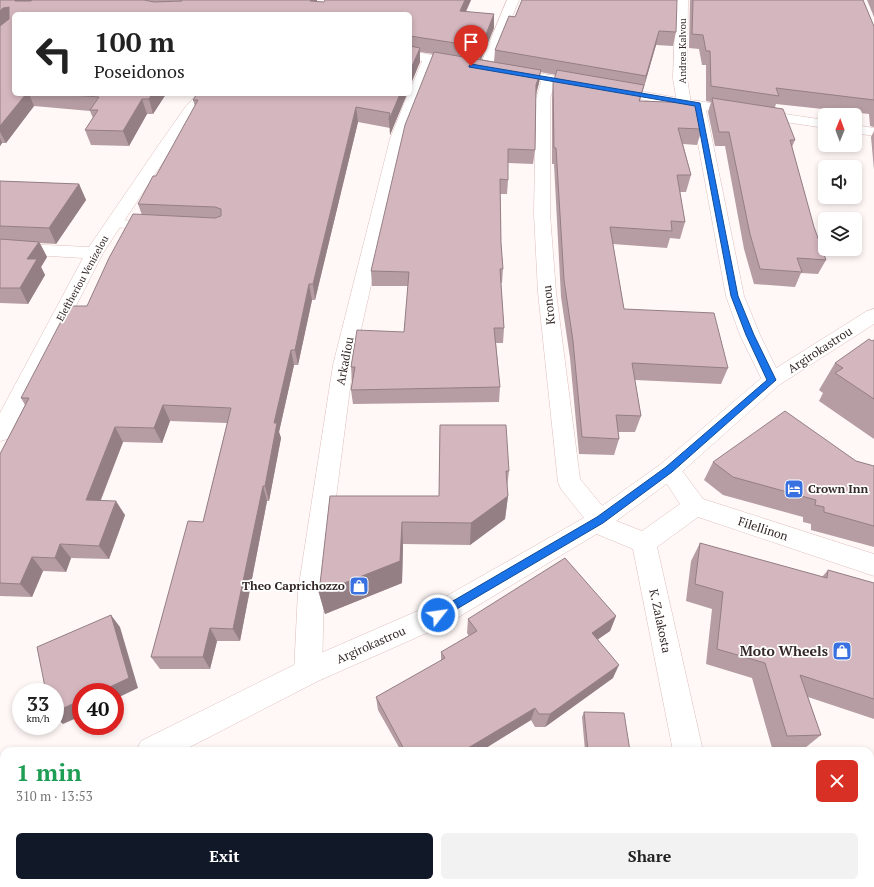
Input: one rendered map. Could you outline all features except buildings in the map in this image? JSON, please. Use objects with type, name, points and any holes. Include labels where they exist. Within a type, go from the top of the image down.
[{"type":"street","points":[[485,68],[514,0]]},
{"type":"street","name":"Andrea Kalvou","points":[[682,0],[680,78],[691,104],[735,296],[750,335],[772,380]]},
{"type":"street","points":[[412,55],[691,104],[818,123]]},
{"type":"street","name":"Arkadiou","points":[[308,672],[311,591],[343,365],[397,139],[429,59]]},
{"type":"street","name":"Kronou","points":[[549,79],[543,100],[542,214],[547,292],[569,482],[598,522]]},
{"type":"street","name":"Eleftheriou Venizelou","points":[[0,433],[94,253],[187,115],[204,96]]},
{"type":"street","points":[[862,130],[874,132]]},
{"type":"street","points":[[0,248],[94,253]]},
{"type":"street","name":"Argirokastrou","points":[[159,747],[308,672],[438,615],[598,522],[669,470],[772,380],[874,315]]},
{"type":"street","points":[[598,522],[644,543],[695,506],[669,470]]},
{"type":"street","name":"Filellinon","points":[[695,506],[874,565]]},
{"type":"street","name":"K. Zalakosta","points":[[644,543],[687,747]]},
{"type":"lane","points":[[113,224],[166,226]]},
{"type":"place","name":"Crown Inn","points":[[794,489]]},
{"type":"place","name":"Theo Caprichozzo","points":[[359,586]]},
{"type":"place","name":"Moto Wheels","points":[[842,651]]},
{"type":"route","points":[[438,615],[600,520],[669,470],[772,380],[750,335],[735,296],[698,105],[471,66]]}]
